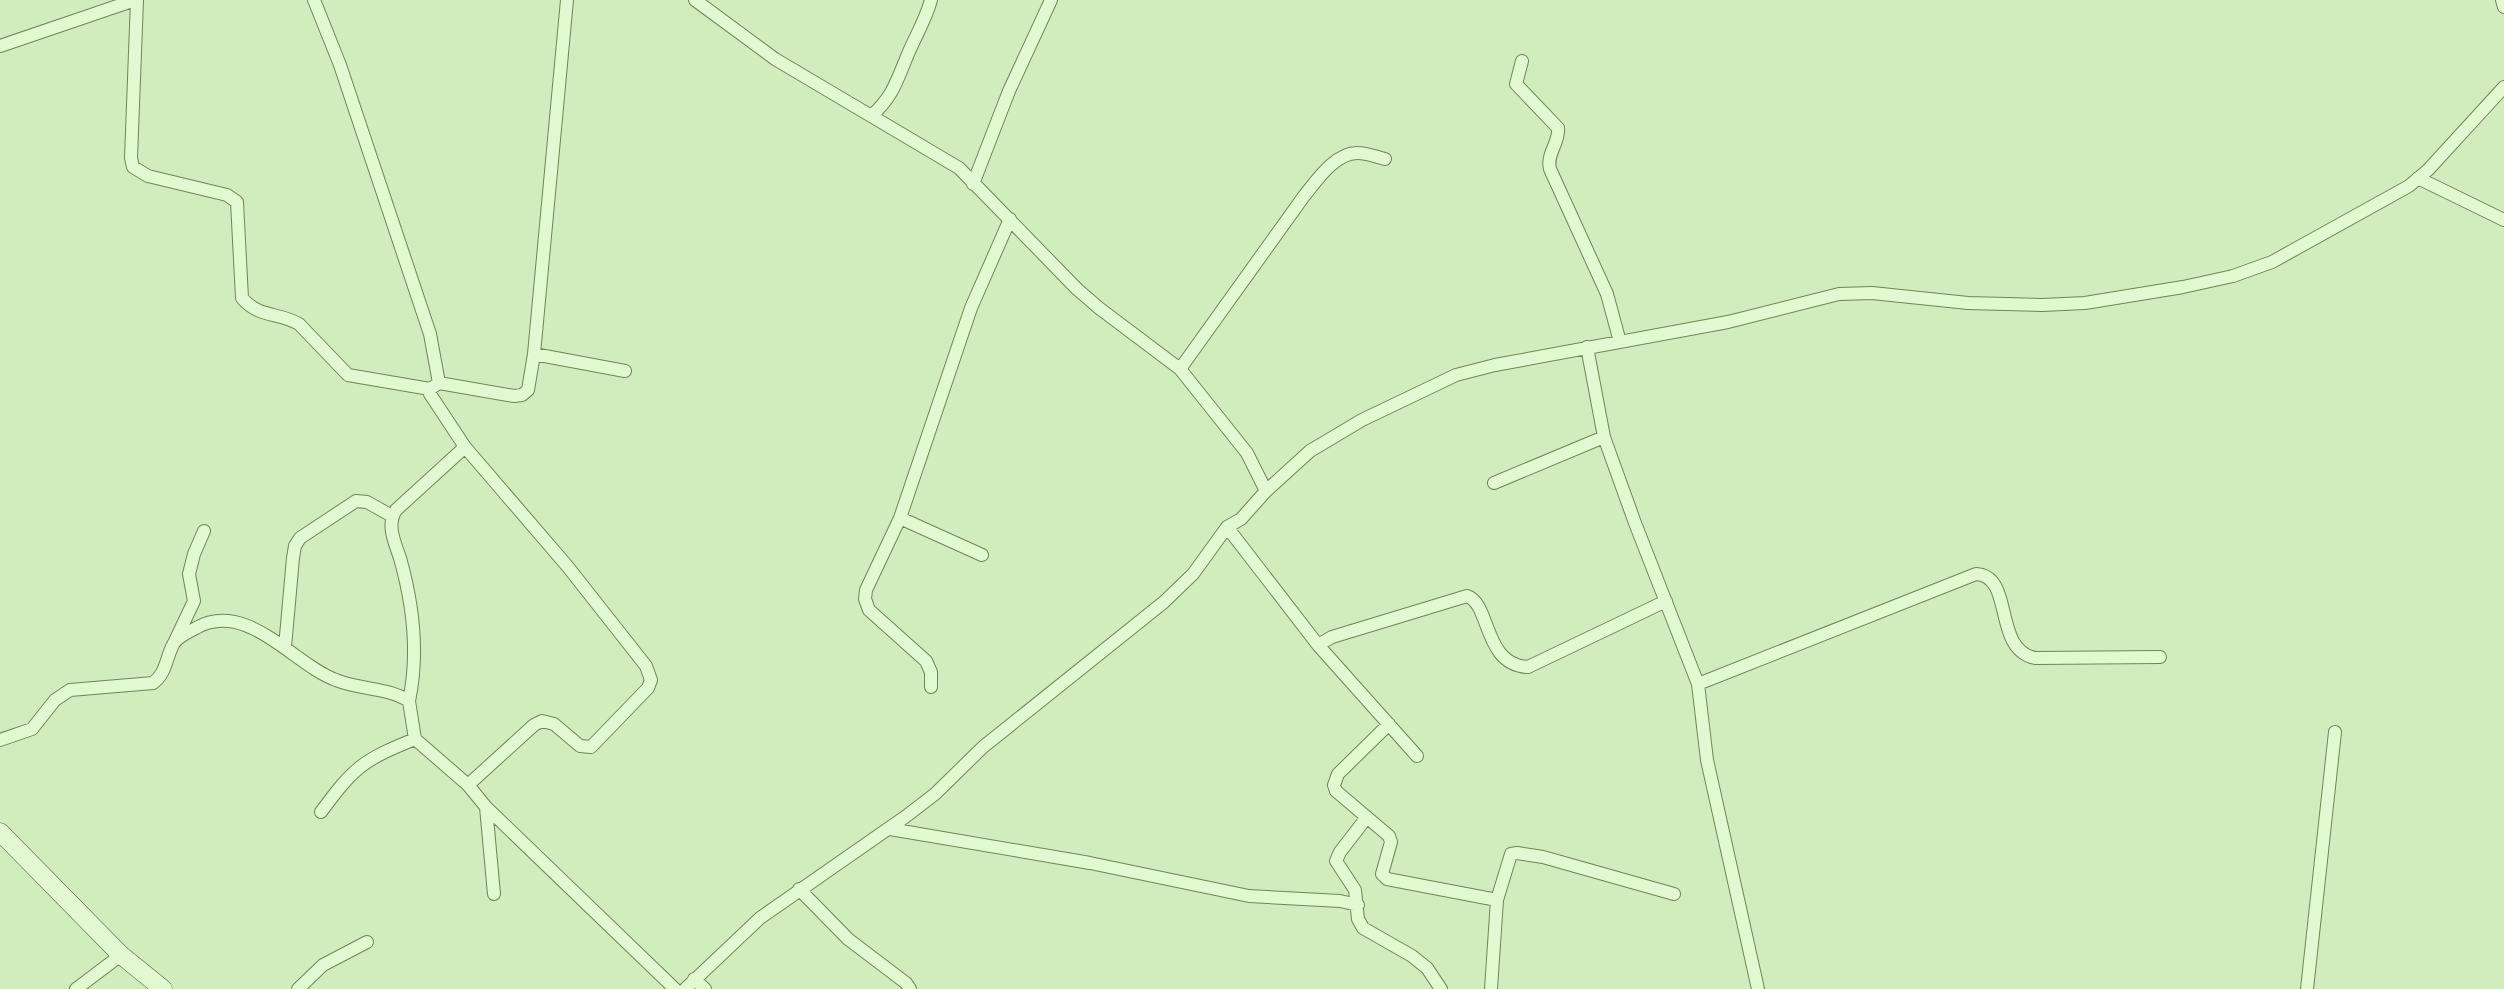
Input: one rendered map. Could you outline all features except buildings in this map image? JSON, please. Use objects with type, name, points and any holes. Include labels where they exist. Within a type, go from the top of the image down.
[{"type":"street","points":[[0,46],[136,0],[131,158],[133,167],[148,176],[228,194],[237,202],[242,298],[249,306],[256,311],[290,319],[299,324],[348,375],[505,395],[522,395],[528,390],[531,382],[567,0]]},
{"type":"street","points":[[314,0],[340,65],[430,334],[434,386],[431,398],[465,448],[574,575],[646,666],[651,680],[648,688],[591,746],[580,746],[554,724],[542,721],[534,724],[468,785]]},
{"type":"street","points":[[695,0],[774,59],[959,168],[1099,308],[1180,369],[1243,446],[1257,468],[1266,491]]},
{"type":"street","points":[[870,116],[884,105],[895,87],[932,0]]},
{"type":"street","points":[[973,184],[1009,91],[1051,0]]},
{"type":"street","points":[[2502,0],[2504,7]]},
{"type":"street","points":[[1522,60],[1516,84],[1558,128],[1557,137],[1549,157],[1550,169],[1607,294],[1620,342]]},
{"type":"street","points":[[705,989],[690,984],[760,918],[799,889],[890,829],[935,794],[983,748],[1164,602],[1193,574],[1227,527],[1241,519],[1266,491],[1310,451],[1334,435],[1456,375],[1495,364],[1728,322],[1822,297],[1846,294],[1893,294],[1997,305],[2085,303],[2183,287],[2233,276],[2272,262],[2384,201],[2418,178],[2428,170],[2504,86]]},
{"type":"street","points":[[1180,369],[1304,196],[1321,176],[1336,162],[1352,153],[1385,159]]},
{"type":"street","points":[[2418,178],[2504,220]]},
{"type":"street","points":[[931,687],[931,672],[926,661],[869,610],[865,599],[866,590],[900,518],[971,308],[1010,219]]},
{"type":"street","points":[[1587,348],[1604,437],[1635,524],[1698,684],[1707,760],[1758,989]]},
{"type":"street","points":[[534,354],[625,371]]},
{"type":"street","points":[[1494,484],[1604,437]]},
{"type":"street","points":[[465,448],[392,516],[391,527],[407,584],[413,633],[415,662],[409,701],[415,739],[468,785],[486,807],[675,989]]},
{"type":"street","points":[[285,647],[293,558],[295,546],[300,538],[356,501],[366,502],[392,516]]},
{"type":"street","points":[[900,518],[982,556]]},
{"type":"street","points":[[1227,527],[1318,644],[1417,756]]},
{"type":"street","points":[[0,740],[32,728],[55,700],[70,690],[153,683],[162,674],[194,601],[189,574],[194,554],[204,531]]},
{"type":"street","points":[[1698,684],[1976,574],[1983,574],[1993,581],[2014,645],[2024,656],[2035,658],[2160,657]]},
{"type":"street","points":[[1318,644],[1332,637],[1467,596],[1476,603],[1501,654],[1509,664],[1528,667],[1666,601]]},
{"type":"street","points":[[175,642],[197,627],[211,622],[227,622],[257,630],[335,680],[399,694],[409,701]]},
{"type":"street","points":[[1389,724],[1334,779],[1336,791],[1385,830],[1391,842],[1382,867],[1382,874],[1387,879],[1497,900]]},
{"type":"street","points":[[2307,989],[2336,732]]},
{"type":"street","points":[[321,812],[344,781],[359,765],[377,754],[415,739]]},
{"type":"street","points":[[486,807],[494,894]]},
{"type":"street","points":[[1368,817],[1340,852],[1336,862],[1355,890],[1358,919],[1363,928],[1412,956],[1427,968],[1441,989]]},
{"type":"street","points":[[890,829],[1090,863],[1249,896],[1340,900],[1358,905]]},
{"type":"street","points":[[0,832],[121,955],[163,989]]},
{"type":"street","points":[[1491,989],[1497,900],[1510,854],[1517,853],[1543,857],[1674,894]]},
{"type":"street","points":[[799,889],[848,939],[906,982],[910,989]]},
{"type":"street","points":[[298,989],[323,965],[367,942]]},
{"type":"street","points":[[76,989],[121,955]]}]
